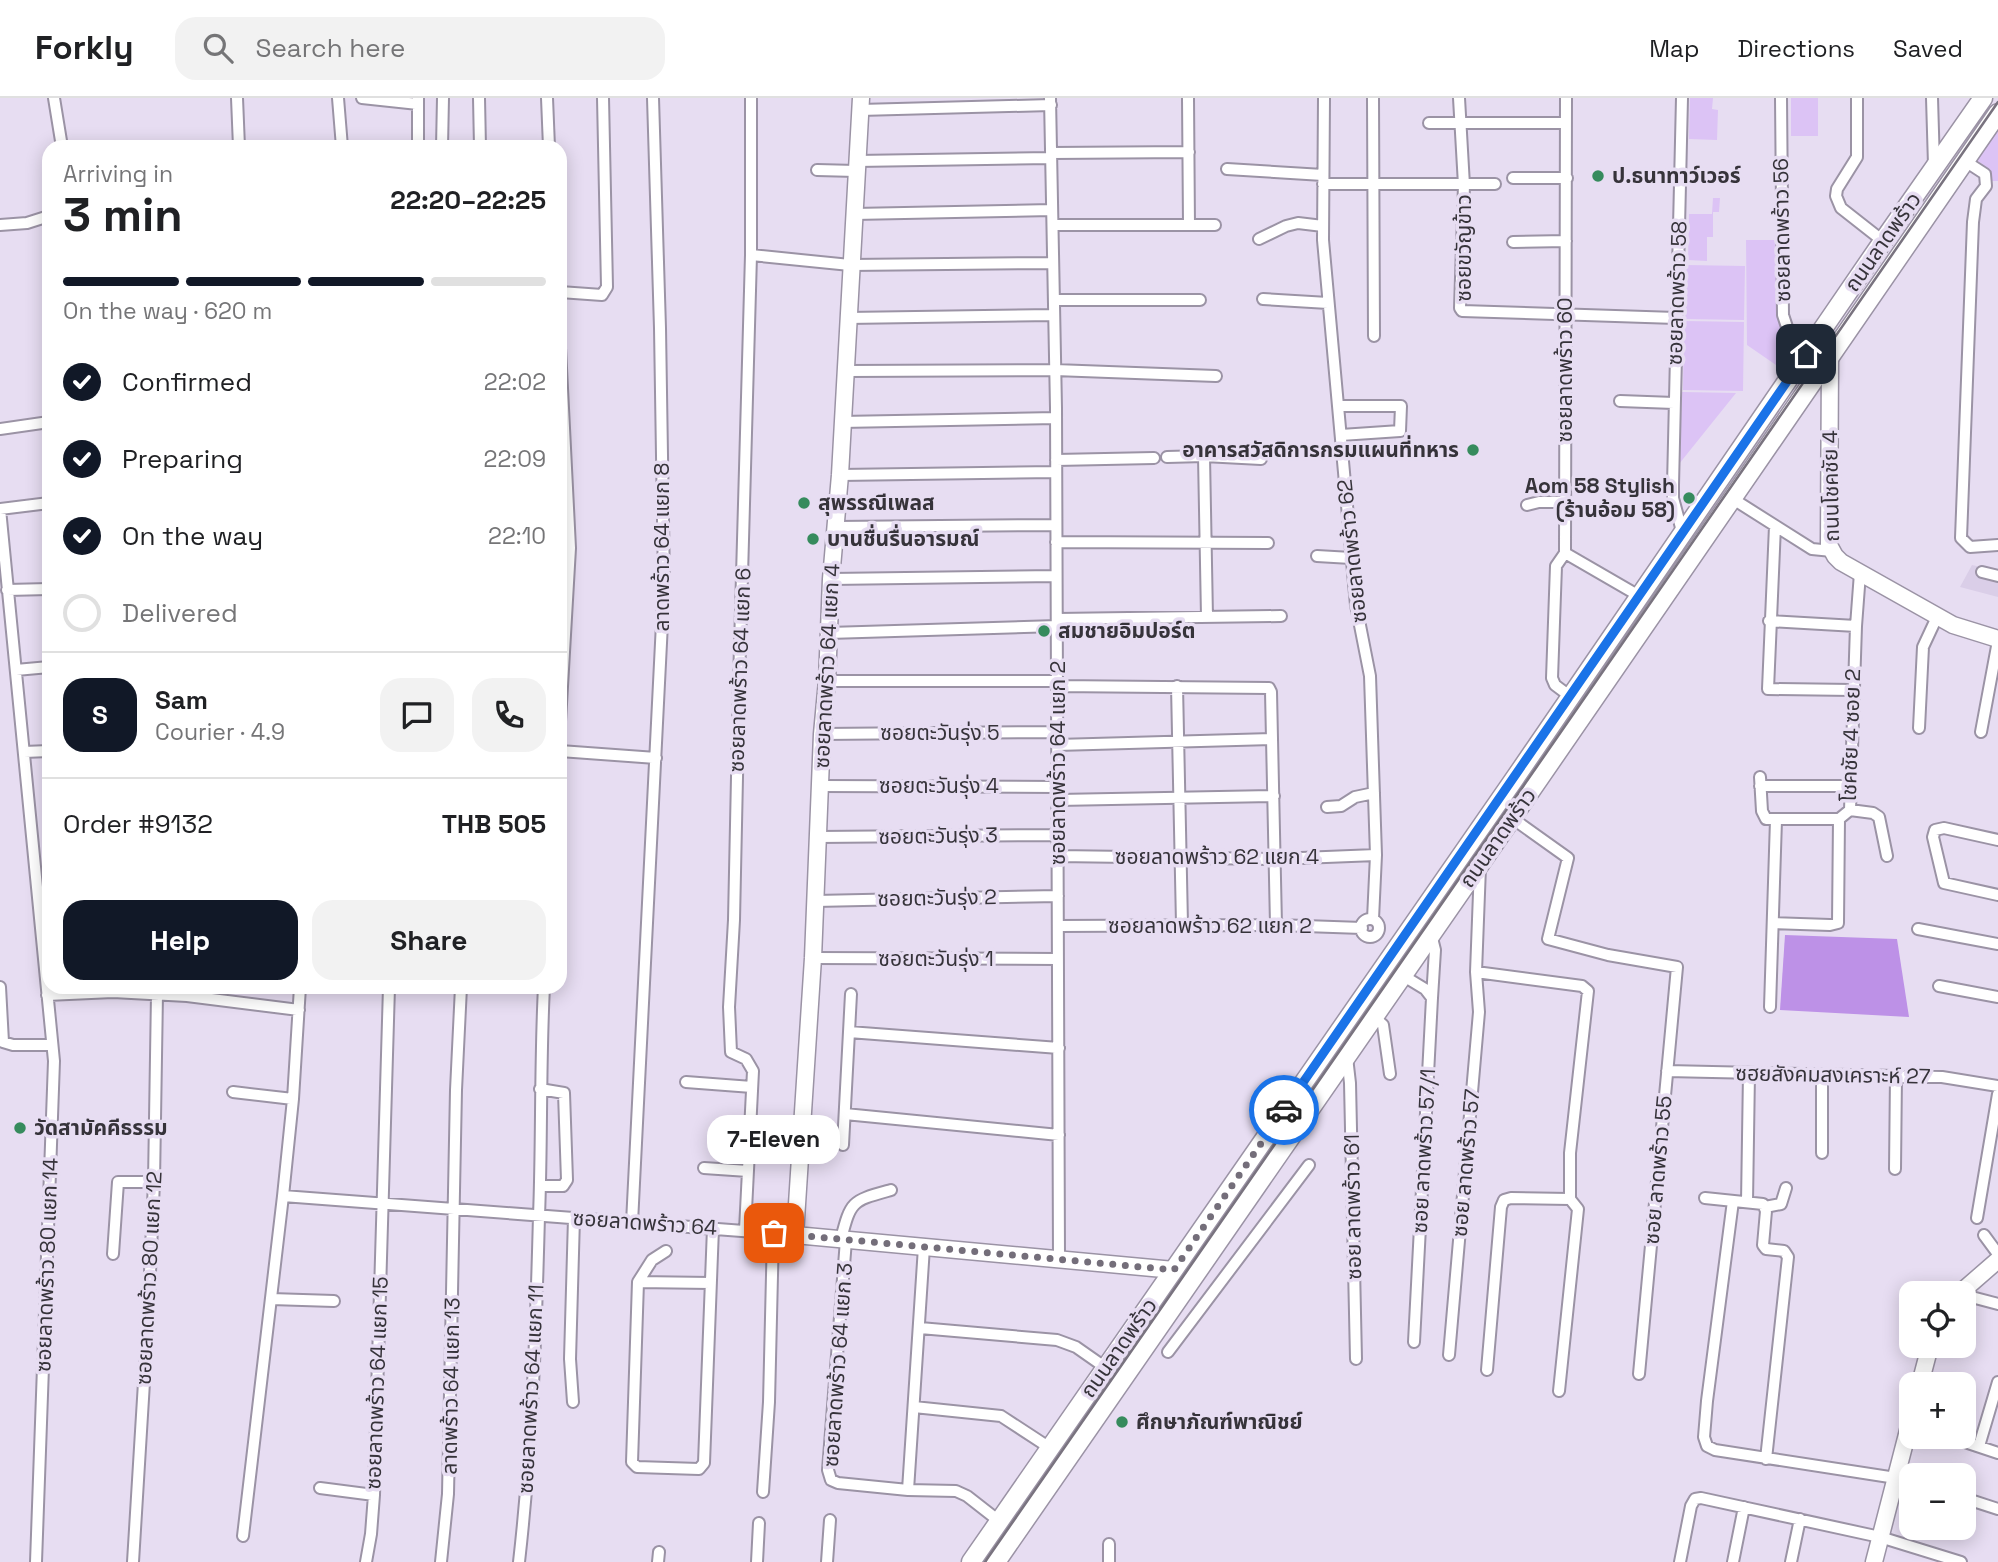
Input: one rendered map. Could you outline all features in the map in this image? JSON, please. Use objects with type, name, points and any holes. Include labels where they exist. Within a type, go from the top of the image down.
[{"type":"main road","name":"ถนนลาดพร้าว","points":[[971,1562],[1497,805],[1983,98]]},
{"type":"main road","name":"ถนนลาดพร้าว","points":[[996,1562],[1998,113]]},
{"type":"main road","points":[[1497,805],[1512,818]]},
{"type":"main road","points":[[1174,1270],[1191,1280]]},
{"type":"street","points":[[54,98],[61,140]]},
{"type":"street","points":[[237,98],[239,140]]},
{"type":"street","points":[[338,98],[341,140]]},
{"type":"street","points":[[362,98],[418,101],[418,140]]},
{"type":"street","points":[[442,140],[443,98]]},
{"type":"street","points":[[479,98],[480,140]]},
{"type":"street","points":[[547,98],[549,140]]},
{"type":"street","points":[[567,292],[602,295],[607,288],[603,98]]},
{"type":"street","name":"ลาดพร้าว 64 แยก 8","points":[[632,1223],[664,583],[653,98]]},
{"type":"street","name":"ซอยลาดพร้าว 64 แยก 6","points":[[745,1230],[753,1070],[746,1059],[731,1052],[729,1039],[751,255],[751,98]]},
{"type":"street","points":[[1188,98],[1189,225]]},
{"type":"street","name":"ซอยลาดพร้าว 62","points":[[1324,98],[1323,226],[1328,303],[1356,605],[1370,676],[1376,855],[1373,919],[1379,925],[1377,933]]},
{"type":"street","points":[[1373,98],[1374,336]]},
{"type":"street","name":"ซอยขวัญข้าว","points":[[1459,98],[1464,185],[1462,311],[1676,318]]},
{"type":"street","name":"ซอยลาดพร้าว 60","points":[[1566,98],[1566,553],[1556,566],[1552,678],[1555,685],[1571,697]]},
{"type":"street","name":"ซอยลาดพร้าว 58","points":[[1682,98],[1673,498],[1683,535]]},
{"type":"street","name":"ซอยลาดพร้าว 56","points":[[1781,98],[1783,315],[1788,333],[1806,354]]},
{"type":"street","points":[[1857,98],[1857,157],[1837,189],[1836,196],[1841,208],[1883,241]]},
{"type":"street","points":[[1932,98],[1934,168]]},
{"type":"street","points":[[860,104],[1051,102]]},
{"type":"street","name":"ซอยลาดพร้าว 64 แยก 2","points":[[1051,102],[1056,418],[1059,1259]]},
{"type":"street","name":"ซอยลาดพร้าว 64 แยก 4","points":[[795,1235],[860,104]]},
{"type":"street","points":[[1429,123],[1566,123]]},
{"type":"street","points":[[817,170],[1039,159],[1051,155],[1189,152]]},
{"type":"street","points":[[1965,161],[1985,174],[1986,186],[1976,199],[1973,222],[1961,538],[1970,547],[1998,545]]},
{"type":"street","points":[[1227,169],[1373,184],[1495,184]]},
{"type":"street","points":[[1513,178],[1567,178]]},
{"type":"street","points":[[854,214],[1052,210]]},
{"type":"street","points":[[0,225],[27,223],[42,218]]},
{"type":"street","points":[[1259,239],[1297,223],[1323,226]]},
{"type":"street","points":[[1052,225],[1215,225]]},
{"type":"street","points":[[1513,242],[1566,241]]},
{"type":"street","points":[[751,255],[850,265],[1053,263]]},
{"type":"street","points":[[1263,299],[1328,303]]},
{"type":"street","points":[[1054,300],[1200,300]]},
{"type":"street","points":[[847,318],[1054,315]]},
{"type":"street","name":"ถนนโชคชัย 4","points":[[1830,358],[1829,545],[1832,551],[1840,562],[1937,617],[1968,631],[1998,640]]},
{"type":"street","points":[[846,371],[1055,370],[1216,376]]},
{"type":"street","points":[[1620,401],[1674,403]]},
{"type":"street","points":[[1339,406],[1401,406],[1400,431],[1341,435]]},
{"type":"street","points":[[841,422],[1056,418]]},
{"type":"street","points":[[0,429],[42,423]]},
{"type":"street","points":[[1204,456],[1207,617]]},
{"type":"street","points":[[1167,457],[1261,459]]},
{"type":"street","points":[[1056,460],[1154,458]]},
{"type":"street","points":[[840,475],[1056,472]]},
{"type":"street","points":[[567,488],[570,548],[567,600]]},
{"type":"street","points":[[1733,499],[1812,549],[1832,551]]},
{"type":"street","points":[[1527,505],[1566,502]]},
{"type":"street","points":[[0,509],[42,504]]},
{"type":"street","name":"ซอยลาดพร้าว 80 แยก 14","points":[[0,509],[23,752],[42,899]]},
{"type":"street","points":[[836,527],[1056,525]]},
{"type":"street","points":[[1775,526],[1768,689],[1853,690]]},
{"type":"street","points":[[1056,542],[1268,543]]},
{"type":"street","points":[[1566,553],[1640,597]]},
{"type":"street","points":[[1317,556],[1352,558]]},
{"type":"street","points":[[1982,572],[1998,576]]},
{"type":"street","name":"โชคชัย 4 ซอย 2","points":[[1776,820],[1839,820],[1850,810],[1860,573]]},
{"type":"street","points":[[831,579],[1056,576]]},
{"type":"street","points":[[7,590],[42,589]]},
{"type":"street","points":[[830,633],[1281,616]]},
{"type":"street","points":[[1919,728],[1923,646],[1937,617]]},
{"type":"street","points":[[1769,621],[1856,626]]},
{"type":"street","points":[[1981,732],[1998,640]]},
{"type":"street","points":[[16,670],[42,668]]},
{"type":"street","points":[[827,681],[1269,688],[1276,925]]},
{"type":"street","points":[[1177,686],[1182,925]]},
{"type":"street","name":"ซอยตะวันรุ่ง 5","points":[[822,734],[1057,732]]},
{"type":"street","points":[[1058,745],[1272,739]]},
{"type":"street","points":[[23,752],[42,751]]},
{"type":"street","points":[[567,752],[656,758]]},
{"type":"street","points":[[1770,1007],[1776,820],[1766,819],[1764,816],[1760,782],[1851,786]]},
{"type":"street","name":"ซอยตะวันรุ่ง 4","points":[[821,786],[1058,787]]},
{"type":"street","points":[[1327,807],[1341,806],[1355,797],[1374,793]]},
{"type":"street","points":[[1058,800],[1274,796]]},
{"type":"street","points":[[1850,810],[1873,813],[1879,817],[1887,856]]},
{"type":"street","name":"ซอย ลาดพร้าว 55","points":[[1512,818],[1568,858],[1548,939],[1608,955],[1677,967],[1639,1374]]},
{"type":"street","points":[[1773,923],[1838,923],[1839,820]]},
{"type":"street","points":[[1998,840],[1944,828],[1935,830],[1933,837],[1944,883],[1998,895]]},
{"type":"street","name":"ซอยตะวันรุ่ง 3","points":[[818,838],[1058,835]]},
{"type":"street","name":"ซอยลาดพร้าว 62 แยก 4","points":[[1058,856],[1276,859],[1376,855]]},
{"type":"street","name":"ซอย ลาดพร้าว 57","points":[[1449,1356],[1479,1012],[1476,972],[1480,864]]},
{"type":"street","name":"ซอยตะวันรุ่ง 2","points":[[815,901],[1058,897]]},
{"type":"street","points":[[1373,919],[1365,921],[1362,928],[1366,935],[1377,933],[1398,947]]},
{"type":"street","name":"ซอยลาดพร้าว 62 แยก 2","points":[[1058,926],[1276,925],[1362,928]]},
{"type":"street","points":[[1918,929],[1998,944]]},
{"type":"street","name":"ซอย ลาดพร้าว 57/1","points":[[1414,1342],[1435,950],[1431,934]]},
{"type":"street","name":"ซอยตะวันรุ่ง 1","points":[[813,958],[1058,959]]},
{"type":"street","points":[[1476,972],[1582,986],[1588,991],[1570,1153],[1570,1199],[1578,1209],[1559,1391]]},
{"type":"street","points":[[1402,975],[1425,989],[1432,998]]},
{"type":"street","points":[[1939,986],[1998,997]]},
{"type":"street","points":[[0,987],[3,1042],[13,1045],[52,1045]]},
{"type":"street","points":[[47,995],[69,994]]},
{"type":"street","points":[[142,994],[167,994]]},
{"type":"street","points":[[199,994],[299,1010]]},
{"type":"street","points":[[243,1536],[283,1196],[300,994]]},
{"type":"street","name":"ซอยลาดพร้าว 64 แยก 15","points":[[366,1562],[374,1495],[389,994]]},
{"type":"street","name":"ลาดพร้าว 64 แยก 13","points":[[441,1562],[448,1494],[456,1090],[461,994]]},
{"type":"street","name":"ซอยลาดพร้าว 64 แยก 11","points":[[519,1562],[529,1475],[540,1186],[544,994]]},
{"type":"street","points":[[843,1145],[851,994]]},
{"type":"street","name":"ซอยลาดพร้าว 80 แยก 14","points":[[36,1562],[53,1099],[52,1045],[47,995]]},
{"type":"street","name":"ซอยลาดพร้าว 80 แยก 12","points":[[132,1562],[154,1182],[157,995]]},
{"type":"street","points":[[1374,1017],[1383,1025],[1390,1074]]},
{"type":"street","points":[[849,1032],[1059,1048]]},
{"type":"street","name":"ซอย ลาดพร้าว 61","points":[[1346,1056],[1350,1083],[1356,1359]]},
{"type":"street","name":"ซฮยสังคมสงเคราะห์ 27","points":[[1667,1071],[1942,1077],[1998,1086]]},
{"type":"street","points":[[1747,1202],[1749,1073]]},
{"type":"street","points":[[1822,1075],[1822,1153]]},
{"type":"street","points":[[1895,1169],[1896,1075]]},
{"type":"street","points":[[686,1082],[752,1087]]},
{"type":"street","points":[[540,1088],[564,1093],[567,1180],[563,1186],[540,1186]]},
{"type":"street","points":[[233,1092],[293,1099]]},
{"type":"street","points":[[1977,1218],[1998,1094]]},
{"type":"street","points":[[845,1114],[1059,1135]]},
{"type":"street","points":[[1168,1352],[1309,1165]]},
{"type":"street","points":[[704,1168],[748,1171]]},
{"type":"street","points":[[113,1254],[118,1182],[154,1182]]},
{"type":"street","points":[[1705,1198],[1765,1206],[1781,1204],[1786,1188]]},
{"type":"street","name":"ซอยลาดพร้าว 64 แยก 3","points":[[891,1190],[856,1202],[848,1210],[828,1470],[831,1480],[908,1490],[956,1491],[967,1496],[999,1521]]},
{"type":"street","name":"ซอยลาดพร้าว 64","points":[[283,1196],[745,1230],[1174,1270]]},
{"type":"street","name":"ซอย ลาดพร้าว 57","points":[[1487,1370],[1501,1207],[1504,1200],[1570,1199]]},
{"type":"street","points":[[1733,1201],[1704,1437],[1707,1446],[1715,1450],[1766,1459],[1899,1479]]},
{"type":"street","points":[[1765,1206],[1763,1245],[1766,1249],[1784,1251],[1788,1257],[1766,1459]]},
{"type":"street","points":[[573,1402],[570,1359],[574,1218]]},
{"type":"street","points":[[666,1251],[652,1261],[638,1282],[632,1462],[637,1467],[699,1469],[704,1463],[713,1228]]},
{"type":"street","points":[[763,1492],[769,1402],[774,1233]]},
{"type":"street","points":[[1984,1235],[1998,1254]]},
{"type":"street","points":[[908,1490],[924,1247]]},
{"type":"street","points":[[1976,1281],[1998,1260]]},
{"type":"street","points":[[638,1282],[711,1283]]},
{"type":"street","points":[[1976,1298],[1998,1304]]},
{"type":"street","points":[[271,1299],[334,1301]]},
{"type":"street","points":[[920,1328],[1057,1340],[1076,1348],[1106,1368]]},
{"type":"street","points":[[1979,1446],[1998,1382]]},
{"type":"street","points":[[914,1407],[1001,1416],[1050,1448]]},
{"type":"street","points":[[1976,1445],[1998,1453]]},
{"type":"street","points":[[320,1488],[374,1495]]},
{"type":"street","points":[[1874,1562],[1899,1490]]},
{"type":"street","points":[[1680,1562],[1691,1506],[1695,1499],[1701,1498],[1881,1536],[1961,1562]]},
{"type":"street","points":[[1976,1502],[1998,1509]]},
{"type":"street","points":[[1733,1562],[1744,1507]]},
{"type":"street","points":[[1791,1562],[1800,1519]]},
{"type":"street","points":[[827,1562],[830,1520]]},
{"type":"street","points":[[757,1562],[759,1523]]},
{"type":"street","points":[[1109,1544],[1109,1562]]},
{"type":"shaded area","points":[[1690,98],[1713,98],[1712,109],[1718,110],[1717,140],[1689,139]]},
{"type":"shaded area","points":[[1791,98],[1818,98],[1818,136],[1791,136]]},
{"type":"shaded area","points":[[1998,115],[1998,181],[1992,181],[1987,168],[1970,155]]},
{"type":"shaded area","points":[[1713,198],[1720,198],[1719,212],[1713,212],[1713,237],[1707,237],[1707,261],[1688,260],[1689,214],[1712,214]]},
{"type":"shaded area","points":[[1746,240],[1780,240],[1781,340],[1799,353],[1786,372],[1747,345]]},
{"type":"shaded area","points":[[1686,265],[1745,266],[1744,320],[1685,319]]},
{"type":"shaded area","points":[[1684,321],[1744,322],[1743,391],[1683,390]]},
{"type":"shaded area","points":[[1682,392],[1736,393],[1679,464]]},
{"type":"shaded area","points":[[1972,565],[1998,571],[1998,597],[1960,587]]},
{"type":"shaded area","points":[[1785,935],[1897,939],[1909,1017],[1780,1010]]},
{"type":"railway","points":[[985,1562],[1998,102]]},
{"type":"way so far","points":[[774,1233],[1174,1270],[1284,1110]]},
{"type":"place","name":"ป.ธนาทาว์เวอร์","points":[[1598,176]]},
{"type":"place","name":"อาคารสวัสดิการกรมแผนที่ทหาร","points":[[1473,450]]},
{"type":"place","name":"Aom 58 Stylish (ร้านอ้อม 58)","points":[[1689,498]]},
{"type":"place","name":"สุพรรณีเพลส","points":[[804,503]]},
{"type":"place","name":"บานชื่นรื่นอารมณ์","points":[[813,539]]},
{"type":"place","name":"สมชายอิมปอร์ต","points":[[1044,631]]},
{"type":"place","name":"วัดสามัคคีธรรม","points":[[20,1128]]},
{"type":"place","name":"7-Eleven","points":[[774,1233]]},
{"type":"place","name":"ศึกษาภัณฑ์พาณิชย์","points":[[1122,1422]]},
{"type":"route","points":[[1284,1110],[1806,354]]}]
